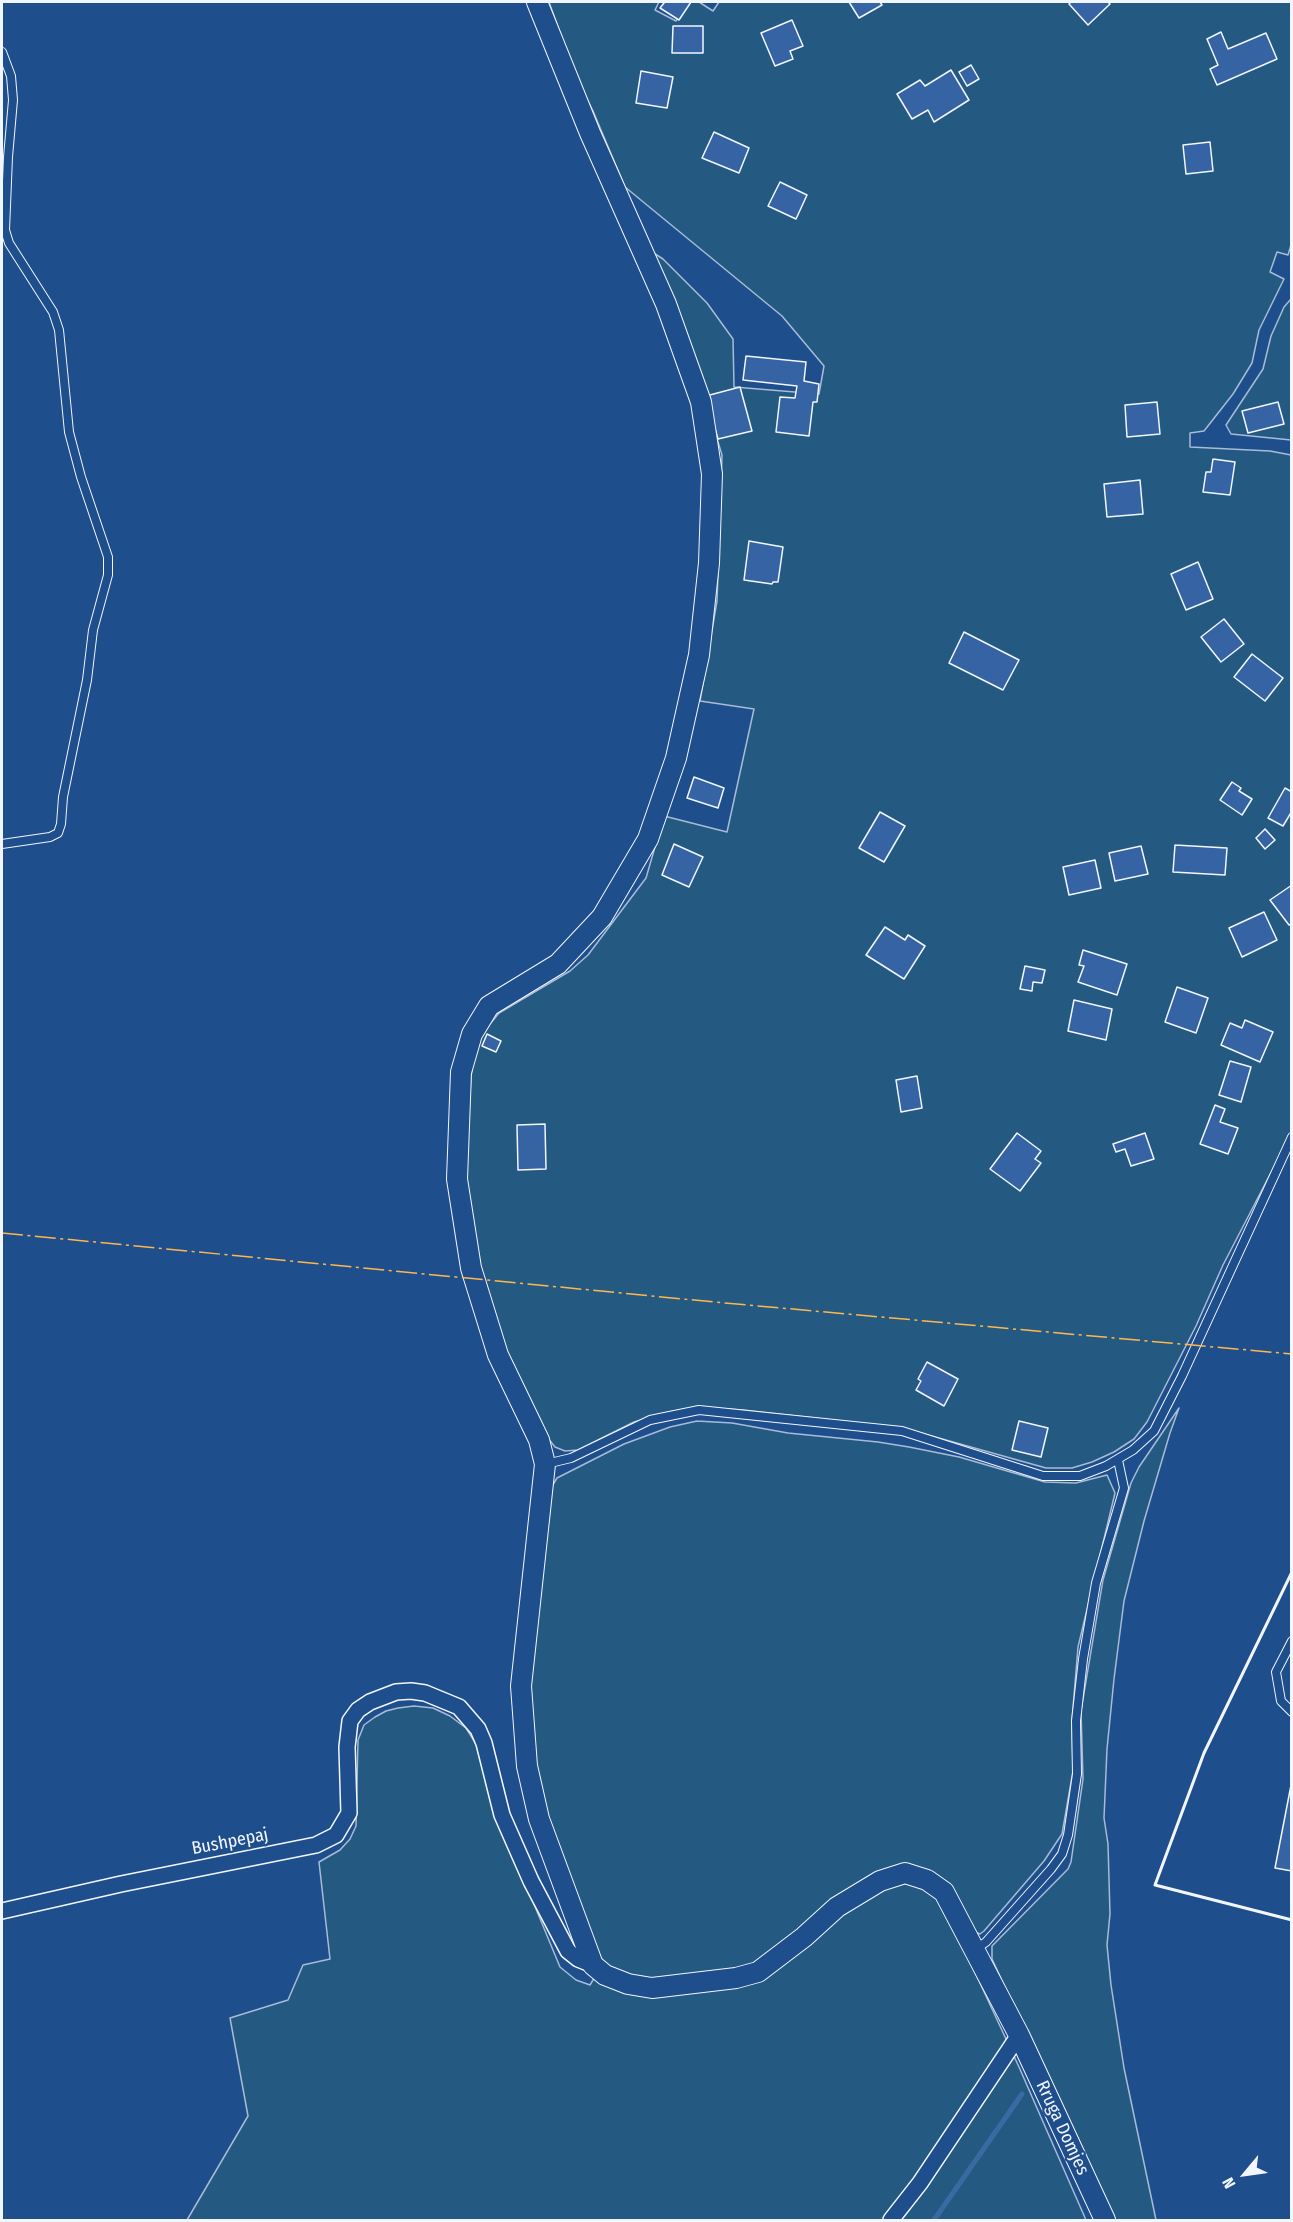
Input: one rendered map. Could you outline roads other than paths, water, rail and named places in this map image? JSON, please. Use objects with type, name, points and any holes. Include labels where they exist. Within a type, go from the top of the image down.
[{"type":"street","points":[[537,2],[590,133],[666,304],[701,402],[712,474],[709,562],[699,655],[676,758],[648,839],[602,916],[558,964],[489,1006],[472,1034],[461,1072],[457,1179],[471,1268],[498,1355],[535,1430],[545,1464],[521,1686],[527,1766],[539,1819],[593,1965]]},
{"type":"street","name":"Bushpepaj","points":[[2,1911],[121,1884],[316,1845],[336,1835],[349,1813],[347,1747],[350,1721],[358,1710],[382,1696],[411,1690],[445,1700],[459,1707],[478,1729],[484,1743],[502,1815],[560,1938],[568,1951],[578,1959],[593,1965]]},
{"type":"street","name":"Rruga Domjes","points":[[593,1965],[605,1975],[628,1984],[652,1988],[736,1978],[758,1972],[804,1937],[837,1907],[880,1881],[905,1873],[927,1880],[944,1892],[975,1950],[1019,2035],[1105,2220]]},
{"type":"street","points":[[891,2220],[920,2183],[1019,2035]]},
{"type":"lane","points":[[2,52],[11,76],[13,100],[8,157],[5,245],[52,312],[59,330],[69,432],[81,477],[108,556],[108,575],[93,630],[87,680],[58,833],[50,837],[2,844]]},
{"type":"lane","points":[[545,1464],[571,1458],[650,1420],[699,1410],[902,1431],[1043,1476],[1080,1476],[1118,1460],[1154,1431],[1292,1137]]},
{"type":"lane","points":[[975,1950],[986,1942],[1050,1869],[1062,1854],[1068,1835],[1077,1774],[1077,1721],[1083,1659],[1096,1583],[1124,1488],[1118,1460]]},
{"type":"lane","points":[[1292,1641],[1275,1672],[1281,1701],[1292,1712]]},
{"type":"waterway","points":[[934,2220],[1022,2094]]}]
